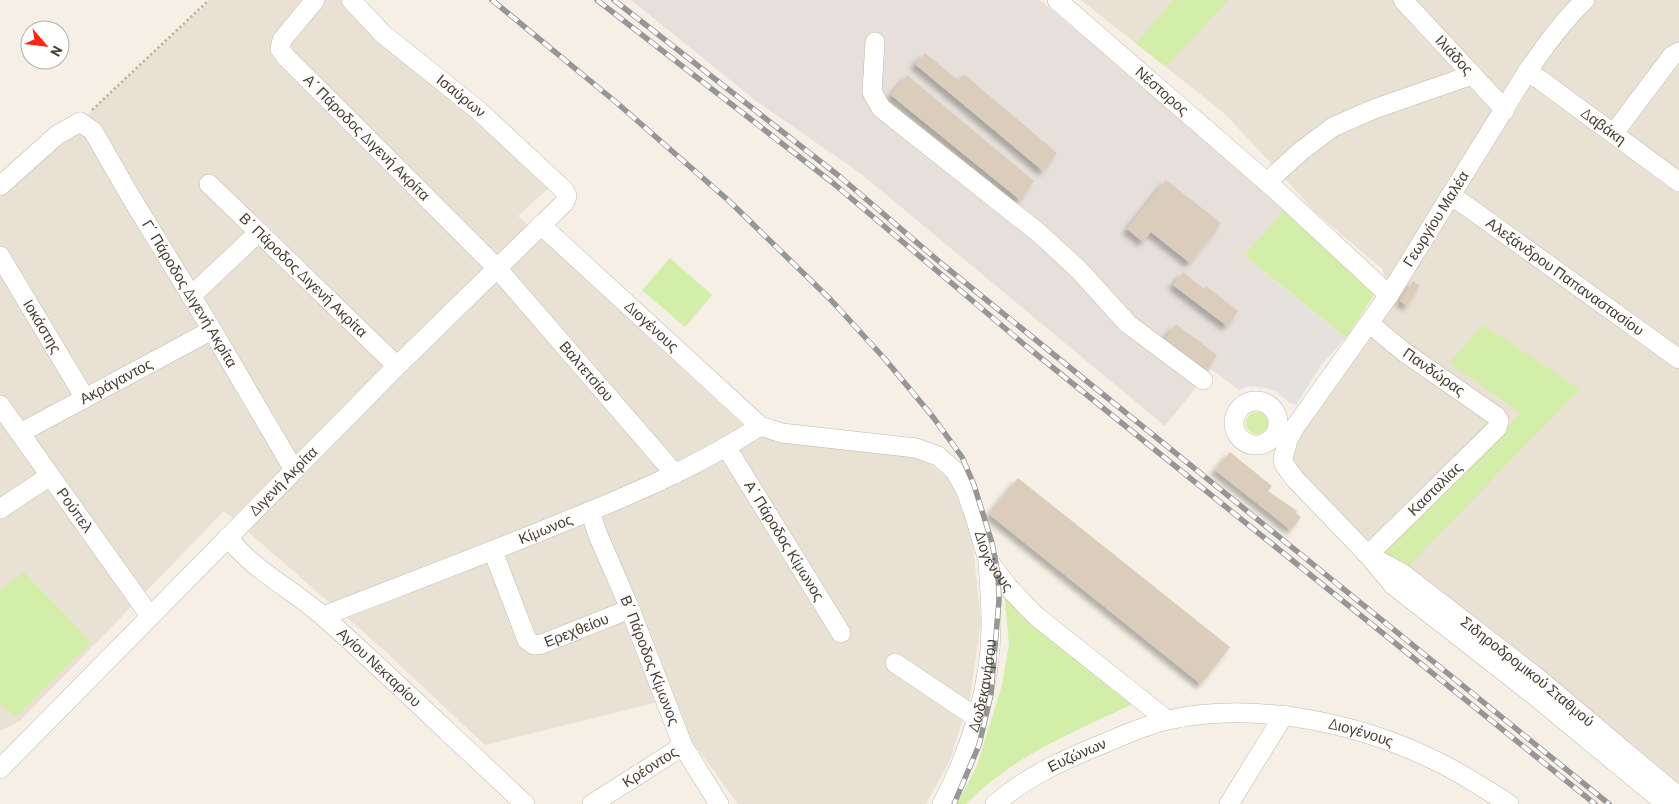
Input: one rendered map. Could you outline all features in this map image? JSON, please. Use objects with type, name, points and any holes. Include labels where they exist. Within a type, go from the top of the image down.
[{"type":"street","name":"Α΄ Πάροδος Διγενή Ακρίτα","points":[[315,0],[282,40],[280,49],[497,268]]},
{"type":"street","name":"Ισαύρων","points":[[351,0],[383,34],[478,110],[564,190],[567,196]]},
{"type":"street","name":"Νέστορος","points":[[1057,0],[1267,182],[1389,295]]},
{"type":"street","name":"Ιλιάδος","points":[[1403,0],[1505,110]]},
{"type":"street","name":"Γεωργίου Μαλέα","points":[[1288,440],[1303,415],[1389,295],[1527,72],[1568,16],[1585,0]]},
{"type":"street","points":[[875,42],[872,92],[882,108],[1040,234],[1079,270],[1128,324],[1203,380]]},
{"type":"street","points":[[1614,133],[1672,56],[1678,52]]},
{"type":"street","name":"Δαβάκη","points":[[1527,72],[1614,133],[1679,182]]},
{"type":"street","points":[[1267,182],[1300,151],[1333,127],[1374,109],[1472,75]]},
{"type":"street","points":[[0,186],[57,136],[80,122]]},
{"type":"street","name":"Γ΄ Πάροδος Διγενή Ακρίτα","points":[[80,122],[93,131],[294,470]]},
{"type":"street","name":"Β΄ Πάροδος Διγενή Ακρίτα","points":[[209,184],[397,366]]},
{"type":"street","name":"Διγενή Ακρίτα","points":[[3,757],[150,616],[397,366],[564,203],[567,196]]},
{"type":"street","name":"Αλεξάνδρου Παπαναστασίου","points":[[1449,197],[1461,202],[1679,359]]},
{"type":"street","name":"Διογένους","points":[[541,225],[760,426],[782,433],[916,448],[938,456],[955,472],[966,491],[988,560],[1008,587],[1036,616],[1167,720],[1236,713],[1284,715],[1333,725],[1395,744],[1434,760],[1509,804]]},
{"type":"street","points":[[191,296],[258,233]]},
{"type":"street","name":"Ιοκάστης","points":[[0,256],[85,398]]},
{"type":"street","name":"Βαλτετσίου","points":[[497,268],[675,474]]},
{"type":"street","name":"Πανδώρας","points":[[1369,324],[1404,352],[1496,416],[1498,421]]},
{"type":"street","name":"Ακράγαντος","points":[[20,433],[212,330]]},
{"type":"street","points":[[1254,400],[1269,404],[1277,415],[1288,440],[1268,442],[1256,446],[1249,444],[1242,440],[1235,430],[1235,414],[1247,402],[1254,400]]},
{"type":"street","name":"Ρούπελ","points":[[0,404],[150,616]]},
{"type":"street","points":[[1277,415],[1303,415]]},
{"type":"street","points":[[1268,442],[1274,437],[1279,427],[1277,415]]},
{"type":"street","name":"Κασταλίας","points":[[1368,556],[1497,428],[1498,421]]},
{"type":"street","name":"Κίμωνος","points":[[323,616],[590,511],[675,474],[727,448],[760,426]]},
{"type":"street","name":"Σιδηροδρομικού Σταθμού","points":[[1288,440],[1284,451],[1284,464],[1294,478],[1393,585],[1535,686],[1679,797]]},
{"type":"street","name":"Α΄ Πάροδος Κίμωνος","points":[[727,448],[841,633]]},
{"type":"street","points":[[0,510],[50,476]]},
{"type":"street","name":"Β΄ Πάροδος Κίμωνος","points":[[590,511],[683,746],[719,804]]},
{"type":"street","name":"Αγίου Νεκταρίου","points":[[228,537],[235,547],[249,559],[323,616],[525,804]]},
{"type":"street","name":"Ερεχθείου","points":[[492,551],[527,640],[534,645],[542,644],[630,609]]},
{"type":"street","name":"Δωδεκανήσου","points":[[942,804],[968,746],[977,718],[986,677],[992,622],[988,560]]},
{"type":"street","points":[[895,662],[977,718]]},
{"type":"street","name":"Σιδηροδρομικού Σταθμού","points":[[1535,686],[1666,804]]},
{"type":"street","points":[[1229,804],[1284,715]]},
{"type":"street","name":"Ευζώνων","points":[[995,804],[1040,772],[1086,751],[1167,720]]},
{"type":"street","name":"Κρέοντος","points":[[592,804],[683,746]]},
{"type":"path","points":[[80,122],[209,0]]},
{"type":"shaded area","points":[[211,0],[347,0],[380,38],[551,186],[518,216],[754,435],[917,454],[951,481],[972,537],[981,622],[970,696],[950,760],[926,804],[738,804],[683,729],[670,699],[485,745],[384,650],[224,511],[21,720],[0,731],[0,196]]},
{"type":"shaded area","points":[[631,0],[1040,0],[1287,207],[1244,255],[1279,284],[1165,426],[860,173],[756,101]]},
{"type":"shaded area","points":[[1081,0],[1679,0],[1679,786],[1368,555],[1283,458],[1391,294],[1382,269],[1314,211],[1224,113]]},
{"type":"shaded area","points":[[1279,284],[1346,338],[1321,365],[1296,405],[1267,388],[1248,386],[1239,390],[1211,369]]},
{"type":"green space","points":[[1173,0],[1228,0],[1166,67],[1136,43]]},
{"type":"green space","points":[[1287,207],[1376,292],[1346,338],[1244,255]]},
{"type":"green space","points":[[670,258],[712,295],[685,327],[642,290]]},
{"type":"green space","points":[[1483,325],[1580,389],[1406,569],[1382,550],[1521,413],[1449,363]]},
{"type":"green space","points":[[1257,412],[1265,415],[1268,423],[1265,431],[1257,434],[1249,431],[1246,423],[1249,415]]},
{"type":"green space","points":[[24,572],[91,642],[16,717],[0,704],[0,590]]},
{"type":"green space","points":[[1004,591],[1021,616],[1133,704],[1045,746],[1004,772],[966,804],[957,804],[977,766],[1002,685],[1009,644]]},
{"type":"building","points":[[925,53],[958,80],[964,74],[1057,153],[1043,171],[915,64]]},
{"type":"building","points":[[907,75],[1034,181],[1020,200],[891,95]]},
{"type":"building","points":[[1166,180],[1221,223],[1190,263],[1151,232],[1143,242],[1127,229]]},
{"type":"building","points":[[1183,272],[1204,289],[1206,286],[1238,311],[1227,326],[1173,285]]},
{"type":"building","points":[[1413,281],[1420,286],[1407,306],[1400,301]]},
{"type":"building","points":[[1176,324],[1217,355],[1205,371],[1164,340]]},
{"type":"building","points":[[1230,452],[1272,486],[1268,491],[1297,511],[1296,513],[1301,517],[1291,530],[1215,470]]},
{"type":"building","points":[[1018,478],[1230,647],[1201,684],[989,514]]},
{"type":"railway","points":[[492,0],[617,103],[728,200],[831,300],[884,358],[933,417],[962,457],[974,485],[992,543],[998,574],[999,600],[991,694],[979,745],[954,804]]},
{"type":"railway","points":[[597,0],[833,183],[1026,346],[1595,804]]},
{"type":"railway","points":[[614,0],[839,176],[942,264],[1609,804]]}]
